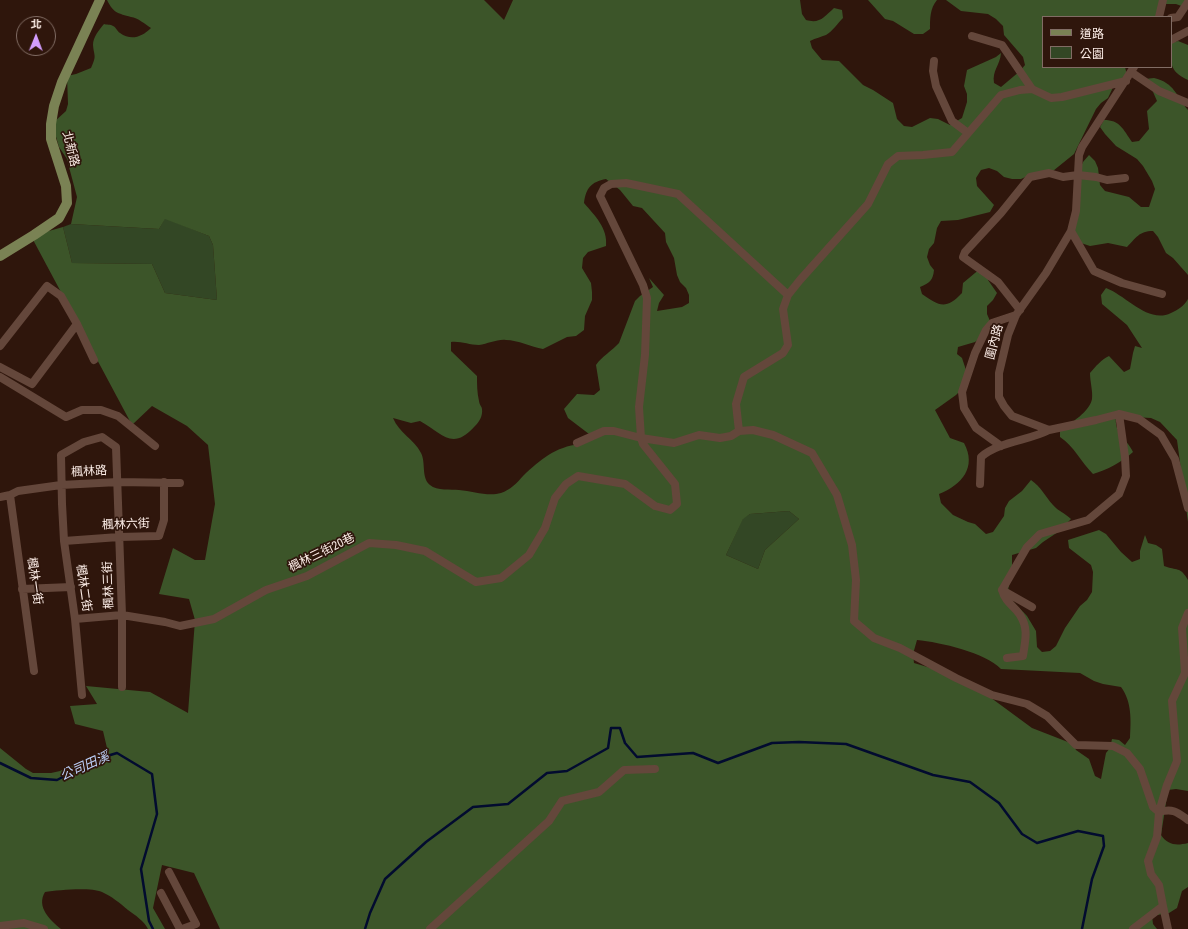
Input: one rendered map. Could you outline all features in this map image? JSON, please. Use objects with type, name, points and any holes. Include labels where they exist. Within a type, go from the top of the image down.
[{"type":"main road","name":"北新路","points":[[0,256],[59,218],[67,203],[66,186],[51,139],[51,124],[54,106],[62,82],[100,0]]},
{"type":"street","points":[[1159,16],[1163,0]]},
{"type":"street","points":[[1172,18],[1178,17],[1188,2]]},
{"type":"street","points":[[1172,39],[1188,31]]},
{"type":"street","points":[[972,36],[1002,45],[1032,89]]},
{"type":"street","points":[[934,61],[933,71],[936,86],[952,121],[968,133]]},
{"type":"street","points":[[1133,69],[1158,91],[1188,103]]},
{"type":"street","name":"圍內路","points":[[1049,430],[1012,416],[999,397],[1000,373],[1008,335],[1018,312],[1046,273],[1071,231],[1076,211],[1079,155],[1082,146],[1133,69]]},
{"type":"street","points":[[739,431],[736,404],[744,377],[783,353],[788,345],[783,309],[788,295],[868,204],[888,164],[898,156],[923,156],[952,152],[1001,95],[1020,90],[1032,89],[1051,98],[1062,97],[1126,81]]},
{"type":"street","points":[[1001,446],[976,428],[964,408],[962,392],[975,353],[986,330],[992,323],[1018,312],[998,282],[963,257],[965,252],[1001,213],[1030,178],[1049,173],[1063,177],[1078,174],[1107,180],[1125,178]]},
{"type":"street","points":[[641,438],[639,407],[645,355],[647,298],[643,285],[600,196],[604,188],[611,184],[626,183],[678,194],[788,295]]},
{"type":"street","points":[[1071,231],[1094,271],[1122,283],[1162,294]]},
{"type":"street","points":[[0,346],[47,286],[61,296],[77,324],[94,360]]},
{"type":"street","points":[[0,368],[32,384],[77,324]]},
{"type":"street","points":[[0,376],[66,417],[82,410],[101,410],[118,416],[155,446]]},
{"type":"street","points":[[1007,658],[1023,656],[1027,634],[1020,615],[1004,598],[1002,590],[1027,547],[1040,534],[1088,520],[1119,494],[1126,476],[1119,414]]},
{"type":"street","points":[[980,484],[982,457],[990,449],[1042,434],[1049,430],[1119,414],[1139,419],[1161,435],[1174,459],[1188,508]]},
{"type":"street","points":[[577,443],[604,431],[614,430],[641,438],[674,443],[699,435],[720,438],[731,436],[739,431],[753,430],[773,435],[812,452],[837,495],[852,545],[856,580],[854,621],[874,638],[900,648],[956,678],[992,695],[1027,704],[1047,716],[1076,745],[1113,746],[1127,752],[1140,769],[1152,807],[1159,812],[1167,810],[1176,811],[1188,820]]},
{"type":"street","name":"楓林三街","points":[[61,485],[62,455],[84,442],[102,437],[116,447],[122,615],[122,687]]},
{"type":"street","name":"楓林三街20巷","points":[[122,615],[166,622],[180,626],[214,619],[266,590],[307,576],[369,543],[396,545],[425,551],[476,582],[501,578],[529,555],[545,528],[555,498],[566,484],[578,476],[625,484],[655,506],[670,510],[677,504],[675,484],[643,444],[641,438]]},
{"type":"street","name":"楓林路","points":[[0,496],[10,495],[18,491],[61,485],[118,482],[180,483]]},
{"type":"street","name":"楓林六街","points":[[64,541],[159,536],[164,520],[164,482]]},
{"type":"street","name":"楓林二街","points":[[61,485],[64,541],[75,619],[82,695]]},
{"type":"street","name":"楓林一街","points":[[10,495],[34,671]]},
{"type":"street","points":[[22,588],[71,587]]},
{"type":"street","points":[[1002,590],[1032,607]]},
{"type":"street","points":[[1168,929],[1159,885],[1151,874],[1148,861],[1156,837],[1159,812],[1167,785],[1177,761],[1172,701],[1185,673],[1182,628],[1188,613]]},
{"type":"street","points":[[75,619],[122,615]]},
{"type":"street","points":[[430,929],[549,821],[562,801],[599,792],[624,770],[655,770]]},
{"type":"street","points":[[161,893],[181,929],[197,927],[169,872]]},
{"type":"street","points":[[1133,929],[1163,906]]},
{"type":"street","points":[[0,926],[24,923],[44,929]]},
{"type":"green space","points":[[107,0],[484,0],[504,20],[513,0],[800,0],[802,14],[806,20],[815,21],[822,19],[834,8],[842,10],[843,18],[830,32],[810,41],[812,48],[822,60],[839,61],[863,85],[893,103],[897,119],[904,126],[912,127],[930,118],[938,119],[950,125],[962,118],[967,102],[967,94],[964,86],[967,70],[996,57],[1001,53],[994,75],[994,83],[1001,87],[1025,65],[1023,57],[1004,35],[1003,26],[996,19],[988,14],[961,11],[946,0],[1188,0],[1184,7],[1176,4],[1166,4],[1159,16],[1042,16],[1042,68],[1125,68],[1127,75],[1115,83],[1108,98],[1096,109],[1074,154],[1048,175],[1030,175],[1021,179],[1012,179],[1004,177],[997,171],[989,168],[981,170],[976,178],[977,186],[994,205],[990,212],[958,220],[941,221],[937,228],[934,243],[929,249],[927,257],[934,270],[933,276],[929,282],[920,287],[922,294],[928,298],[938,303],[947,304],[962,293],[963,283],[981,268],[987,273],[988,280],[997,293],[987,306],[987,314],[990,321],[983,336],[975,342],[958,347],[957,354],[962,358],[967,373],[964,387],[956,395],[935,410],[950,438],[964,443],[968,452],[969,460],[965,474],[960,480],[954,486],[939,494],[941,503],[953,515],[975,524],[986,534],[993,532],[1004,516],[1005,508],[1009,501],[1022,491],[1031,480],[1055,507],[1071,519],[1058,532],[1036,548],[1012,555],[1012,571],[1007,595],[1027,616],[1036,631],[1037,647],[1042,652],[1050,651],[1056,646],[1065,628],[1080,606],[1087,600],[1092,592],[1093,572],[1091,565],[1069,548],[1068,540],[1099,530],[1106,534],[1121,552],[1132,562],[1140,559],[1140,551],[1145,535],[1148,543],[1156,545],[1162,549],[1164,566],[1180,571],[1188,580],[1188,791],[1176,789],[1168,790],[1161,835],[1169,843],[1188,843],[1188,887],[1182,891],[1177,908],[1169,913],[1152,916],[1153,924],[1157,929],[220,929],[194,873],[162,865],[153,908],[165,929],[148,929],[139,918],[119,902],[97,890],[82,889],[45,892],[42,903],[43,908],[53,922],[61,929],[0,929],[0,748],[33,773],[51,773],[60,771],[67,767],[101,761],[107,748],[103,731],[75,724],[70,706],[97,704],[86,686],[150,692],[188,713],[195,620],[189,599],[159,594],[173,548],[195,560],[205,560],[215,504],[208,445],[187,426],[152,406],[132,425],[31,236],[63,227],[72,263],[152,264],[165,293],[217,300],[213,245],[209,236],[165,219],[159,229],[71,224],[77,197],[67,159],[59,147],[54,130],[54,122],[66,111],[68,104],[67,76],[91,68],[95,58],[93,45],[94,39],[104,24],[112,25],[119,32],[128,37],[140,36],[151,28],[141,21],[123,15],[112,8]],"holes":[[[606,179],[620,190],[633,206],[642,208],[665,233],[666,242],[674,258],[677,275],[689,295],[689,303],[682,307],[657,311],[659,303],[664,295],[649,278],[653,287],[635,301],[619,343],[596,365],[600,390],[594,395],[577,394],[564,409],[568,418],[589,434],[580,444],[563,448],[549,455],[536,464],[513,486],[501,493],[486,494],[433,487],[427,482],[421,453],[415,444],[399,428],[393,418],[411,423],[420,421],[447,438],[460,438],[467,434],[478,423],[482,409],[479,402],[477,376],[451,351],[451,342],[479,345],[499,340],[511,340],[543,349],[567,337],[576,336],[584,330],[585,316],[592,300],[592,292],[591,283],[582,268],[583,258],[588,252],[606,246],[603,228],[584,203],[586,193],[590,186]],[[789,511],[799,519],[765,550],[758,569],[726,555],[743,519],[750,514]],[[917,640],[950,646],[974,653],[994,663],[1001,669],[1080,673],[1094,681],[1121,687],[1125,693],[1129,705],[1130,738],[1125,745],[1119,740],[1112,739],[1110,748],[1106,753],[1101,779],[1095,776],[1089,759],[1076,750],[1073,744],[1032,728],[964,678],[914,663],[913,654]]]},
{"type":"green space","points":[[868,0],[937,0],[930,18],[930,29],[923,34],[914,34],[893,21],[885,19]]},
{"type":"green space","points":[[1178,41],[1188,45],[1188,80],[1177,73],[1172,65],[1172,43]]},
{"type":"green space","points":[[1154,78],[1161,80],[1171,87],[1188,110],[1188,275],[1173,258],[1166,253],[1158,237],[1153,231],[1144,232],[1135,238],[1127,247],[1108,243],[1090,246],[1081,243],[1074,236],[1080,169],[1083,162],[1089,155],[1095,161],[1098,168],[1100,185],[1105,191],[1129,197],[1141,207],[1149,207],[1155,189],[1143,166],[1137,159],[1116,146],[1100,127],[1104,120],[1109,120],[1121,126],[1132,142],[1139,141],[1149,129],[1147,111],[1157,101],[1150,85],[1145,79]]},
{"type":"green space","points":[[165,218],[209,236],[213,245],[217,300],[165,293],[152,264],[72,263],[63,227],[71,224],[159,229]]},
{"type":"green space","points":[[1106,288],[1138,308],[1154,315],[1174,312],[1183,306],[1188,299],[1188,522],[1177,440],[1160,422],[1151,418],[1116,416],[1117,428],[1133,452],[1114,465],[1093,474],[1073,449],[1060,437],[1060,429],[1079,417],[1091,404],[1092,396],[1090,373],[1109,356],[1124,372],[1130,369],[1135,346],[1142,348],[1127,325],[1102,304],[1101,295]]},
{"type":"green space","points":[[789,511],[799,519],[765,550],[758,569],[726,555],[743,518],[750,514]]},
{"type":"waterway","points":[[365,929],[370,913],[385,879],[426,842],[473,807],[508,804],[547,773],[567,771],[608,748],[611,728],[620,728],[625,743],[637,757],[693,753],[718,763],[772,743],[799,742],[846,744],[933,775],[970,782],[999,803],[1022,834],[1037,843],[1078,831],[1103,836],[1104,846],[1092,879],[1082,929]]},
{"type":"waterway","name":"公司田溪","points":[[0,763],[31,778],[57,780],[97,759],[117,753],[152,774],[157,814],[141,869],[149,921],[153,929]]}]
